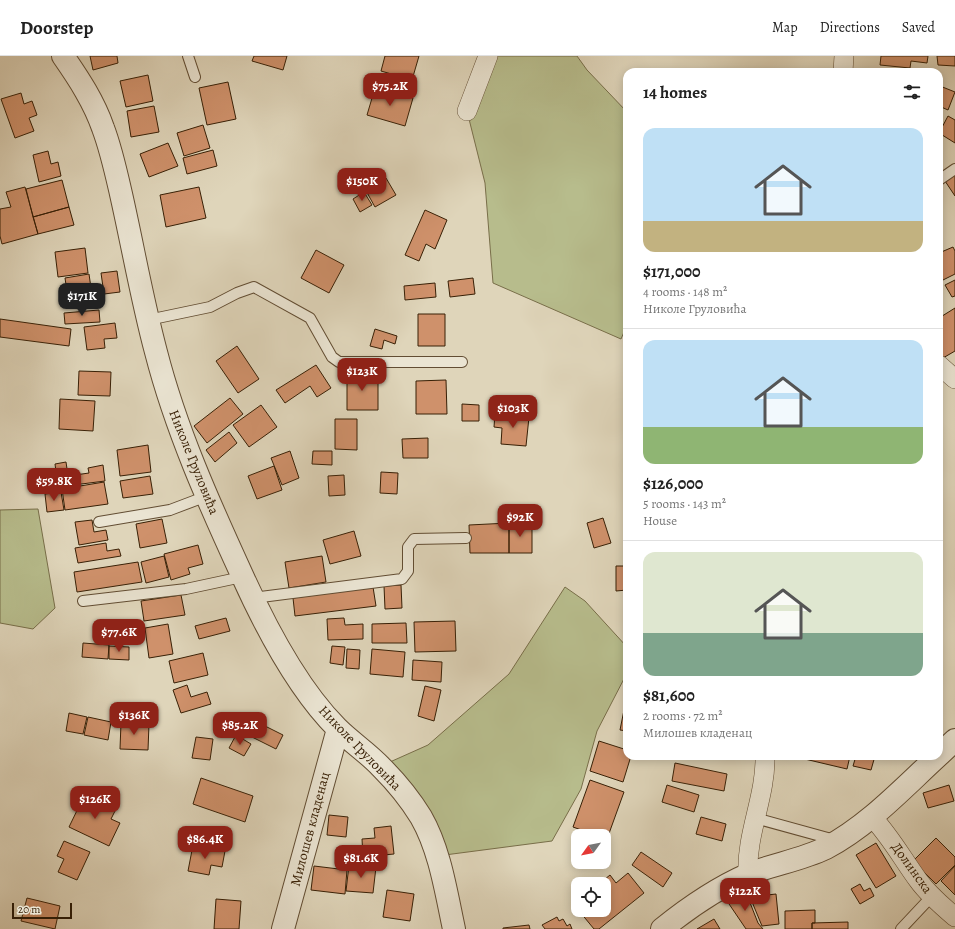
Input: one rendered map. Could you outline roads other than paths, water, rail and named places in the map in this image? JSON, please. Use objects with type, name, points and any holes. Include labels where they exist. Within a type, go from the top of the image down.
[{"type":"street","name":"Николе Груловића","points":[[63,56],[86,90],[103,128],[127,219],[148,320],[171,405],[183,440],[242,576],[263,620],[291,667],[323,713],[338,729],[381,766],[398,786],[421,818],[437,856],[454,929]]},
{"type":"street","points":[[467,111],[488,56]]},
{"type":"street","points":[[843,68],[844,56]]},
{"type":"street","points":[[943,369],[955,379]]},
{"type":"street","name":"Милошев кладенац","points":[[283,929],[338,729]]},
{"type":"street","points":[[943,751],[955,740]]},
{"type":"street","points":[[748,874],[749,852],[762,787],[764,760]]},
{"type":"street","points":[[662,929],[712,894],[748,874],[806,856],[837,841],[872,817],[933,760]]},
{"type":"street","name":"Долинска","points":[[872,817],[888,834],[918,880],[932,896],[955,917]]},
{"type":"lane","points":[[188,56],[195,77]]},
{"type":"lane","points":[[943,177],[955,168]]},
{"type":"lane","points":[[148,320],[210,307],[237,293],[254,287],[310,318],[319,331],[332,357],[339,362],[462,362]]},
{"type":"lane","points":[[99,522],[170,510],[207,496]]},
{"type":"lane","points":[[253,598],[402,579],[408,571],[408,547],[414,539],[466,538]]},
{"type":"lane","points":[[83,600],[186,589],[242,576]]},
{"type":"lane","points":[[755,818],[837,841]]},
{"type":"lane","points":[[901,929],[932,896]]}]
